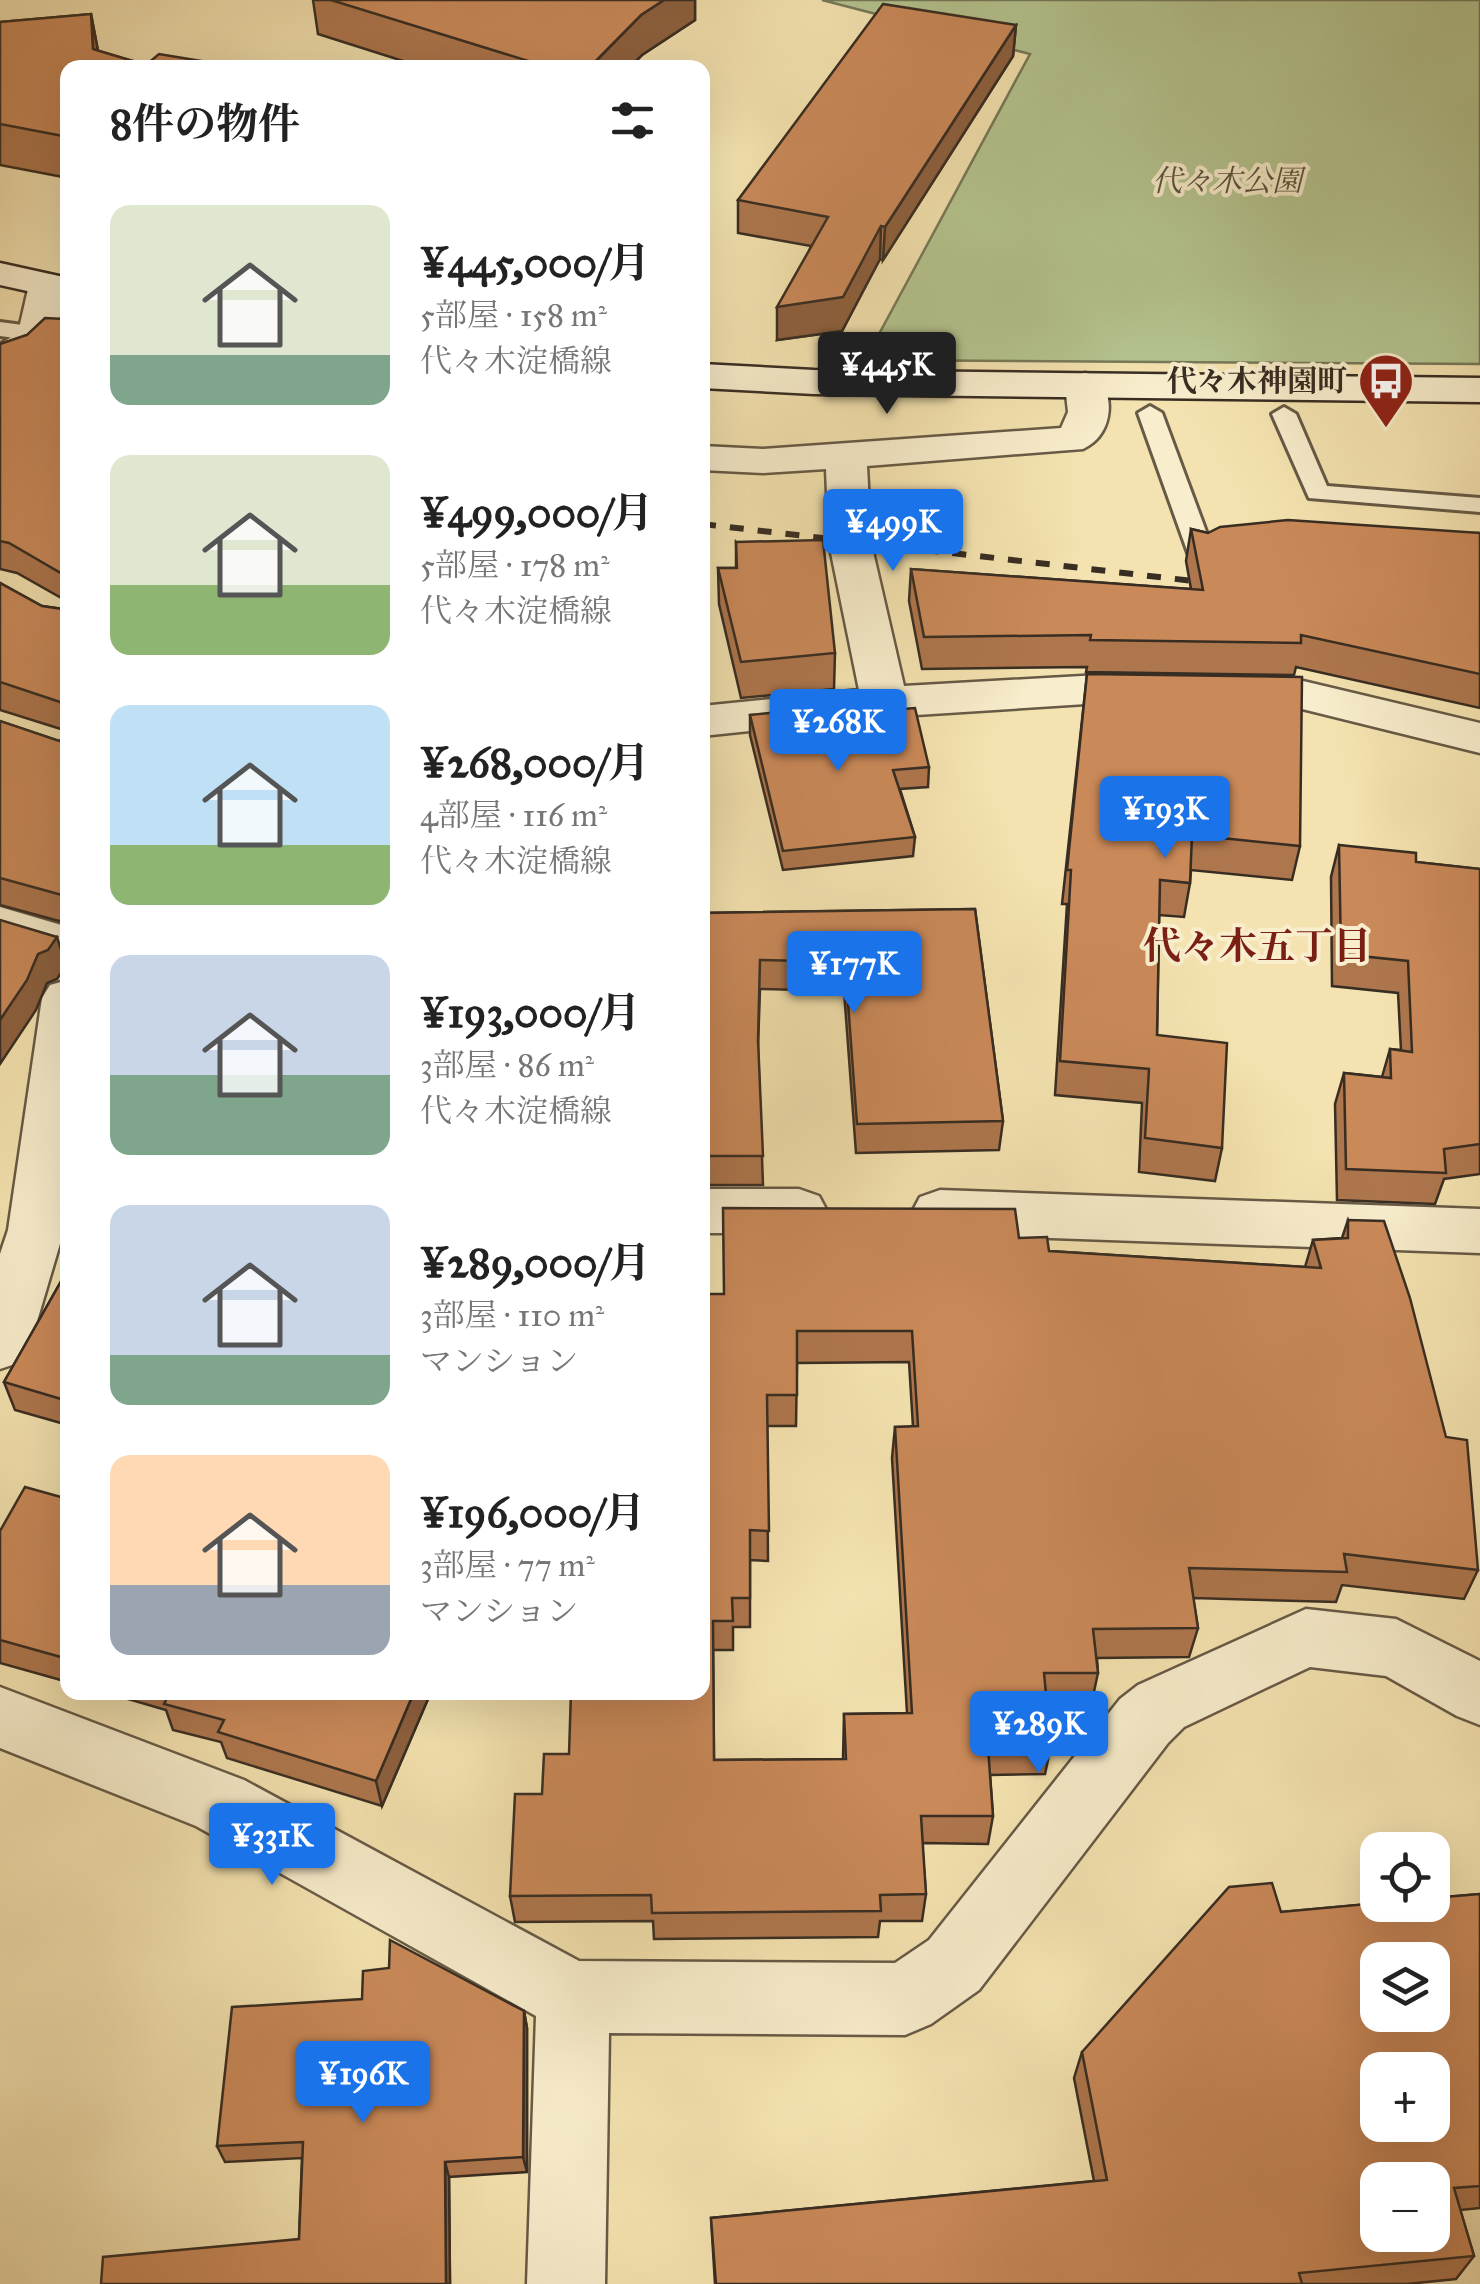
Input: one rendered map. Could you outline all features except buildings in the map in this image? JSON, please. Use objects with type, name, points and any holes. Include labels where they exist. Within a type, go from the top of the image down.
[{"type":"street","points":[[0,252],[60,280]]},
{"type":"street","points":[[0,274],[60,280]]},
{"type":"street","points":[[0,360],[32,344],[60,282]]},
{"type":"street","points":[[710,376],[1086,399],[1150,413],[1480,415]]},
{"type":"street","points":[[710,402],[1480,390]]},
{"type":"street","points":[[710,458],[846,456],[1068,440],[1084,432],[1086,399]]},
{"type":"street","points":[[846,456],[850,543],[885,702]]},
{"type":"street","points":[[710,720],[885,702],[1117,688],[1282,690],[1480,738]]},
{"type":"street","points":[[0,926],[60,943]]},
{"type":"street","points":[[0,1345],[52,1230],[60,1114]]},
{"type":"street","points":[[710,1211],[840,1210]]},
{"type":"street","points":[[897,1211],[1480,1232]]},
{"type":"street","points":[[0,1717],[220,1804],[572,1997],[905,1999],[954,1965],[1144,1721],[1161,1706],[1306,1638],[1396,1648],[1480,1695]]},
{"type":"street","points":[[566,2284],[572,1997]]},
{"type":"lane","points":[[1150,413],[1201,553]]},
{"type":"lane","points":[[1284,414],[1318,493],[1480,505]]},
{"type":"green space","name":"代々木公園","points":[[822,0],[1480,0],[1480,364],[865,360],[1030,54]]},
{"type":"railway","points":[[710,525],[1219,584]]},
{"type":"place","name":"代々木神園町","points":[[1386,430]]},
{"type":"district","name":"代々木五丁目","points":[[1257,946]]}]
